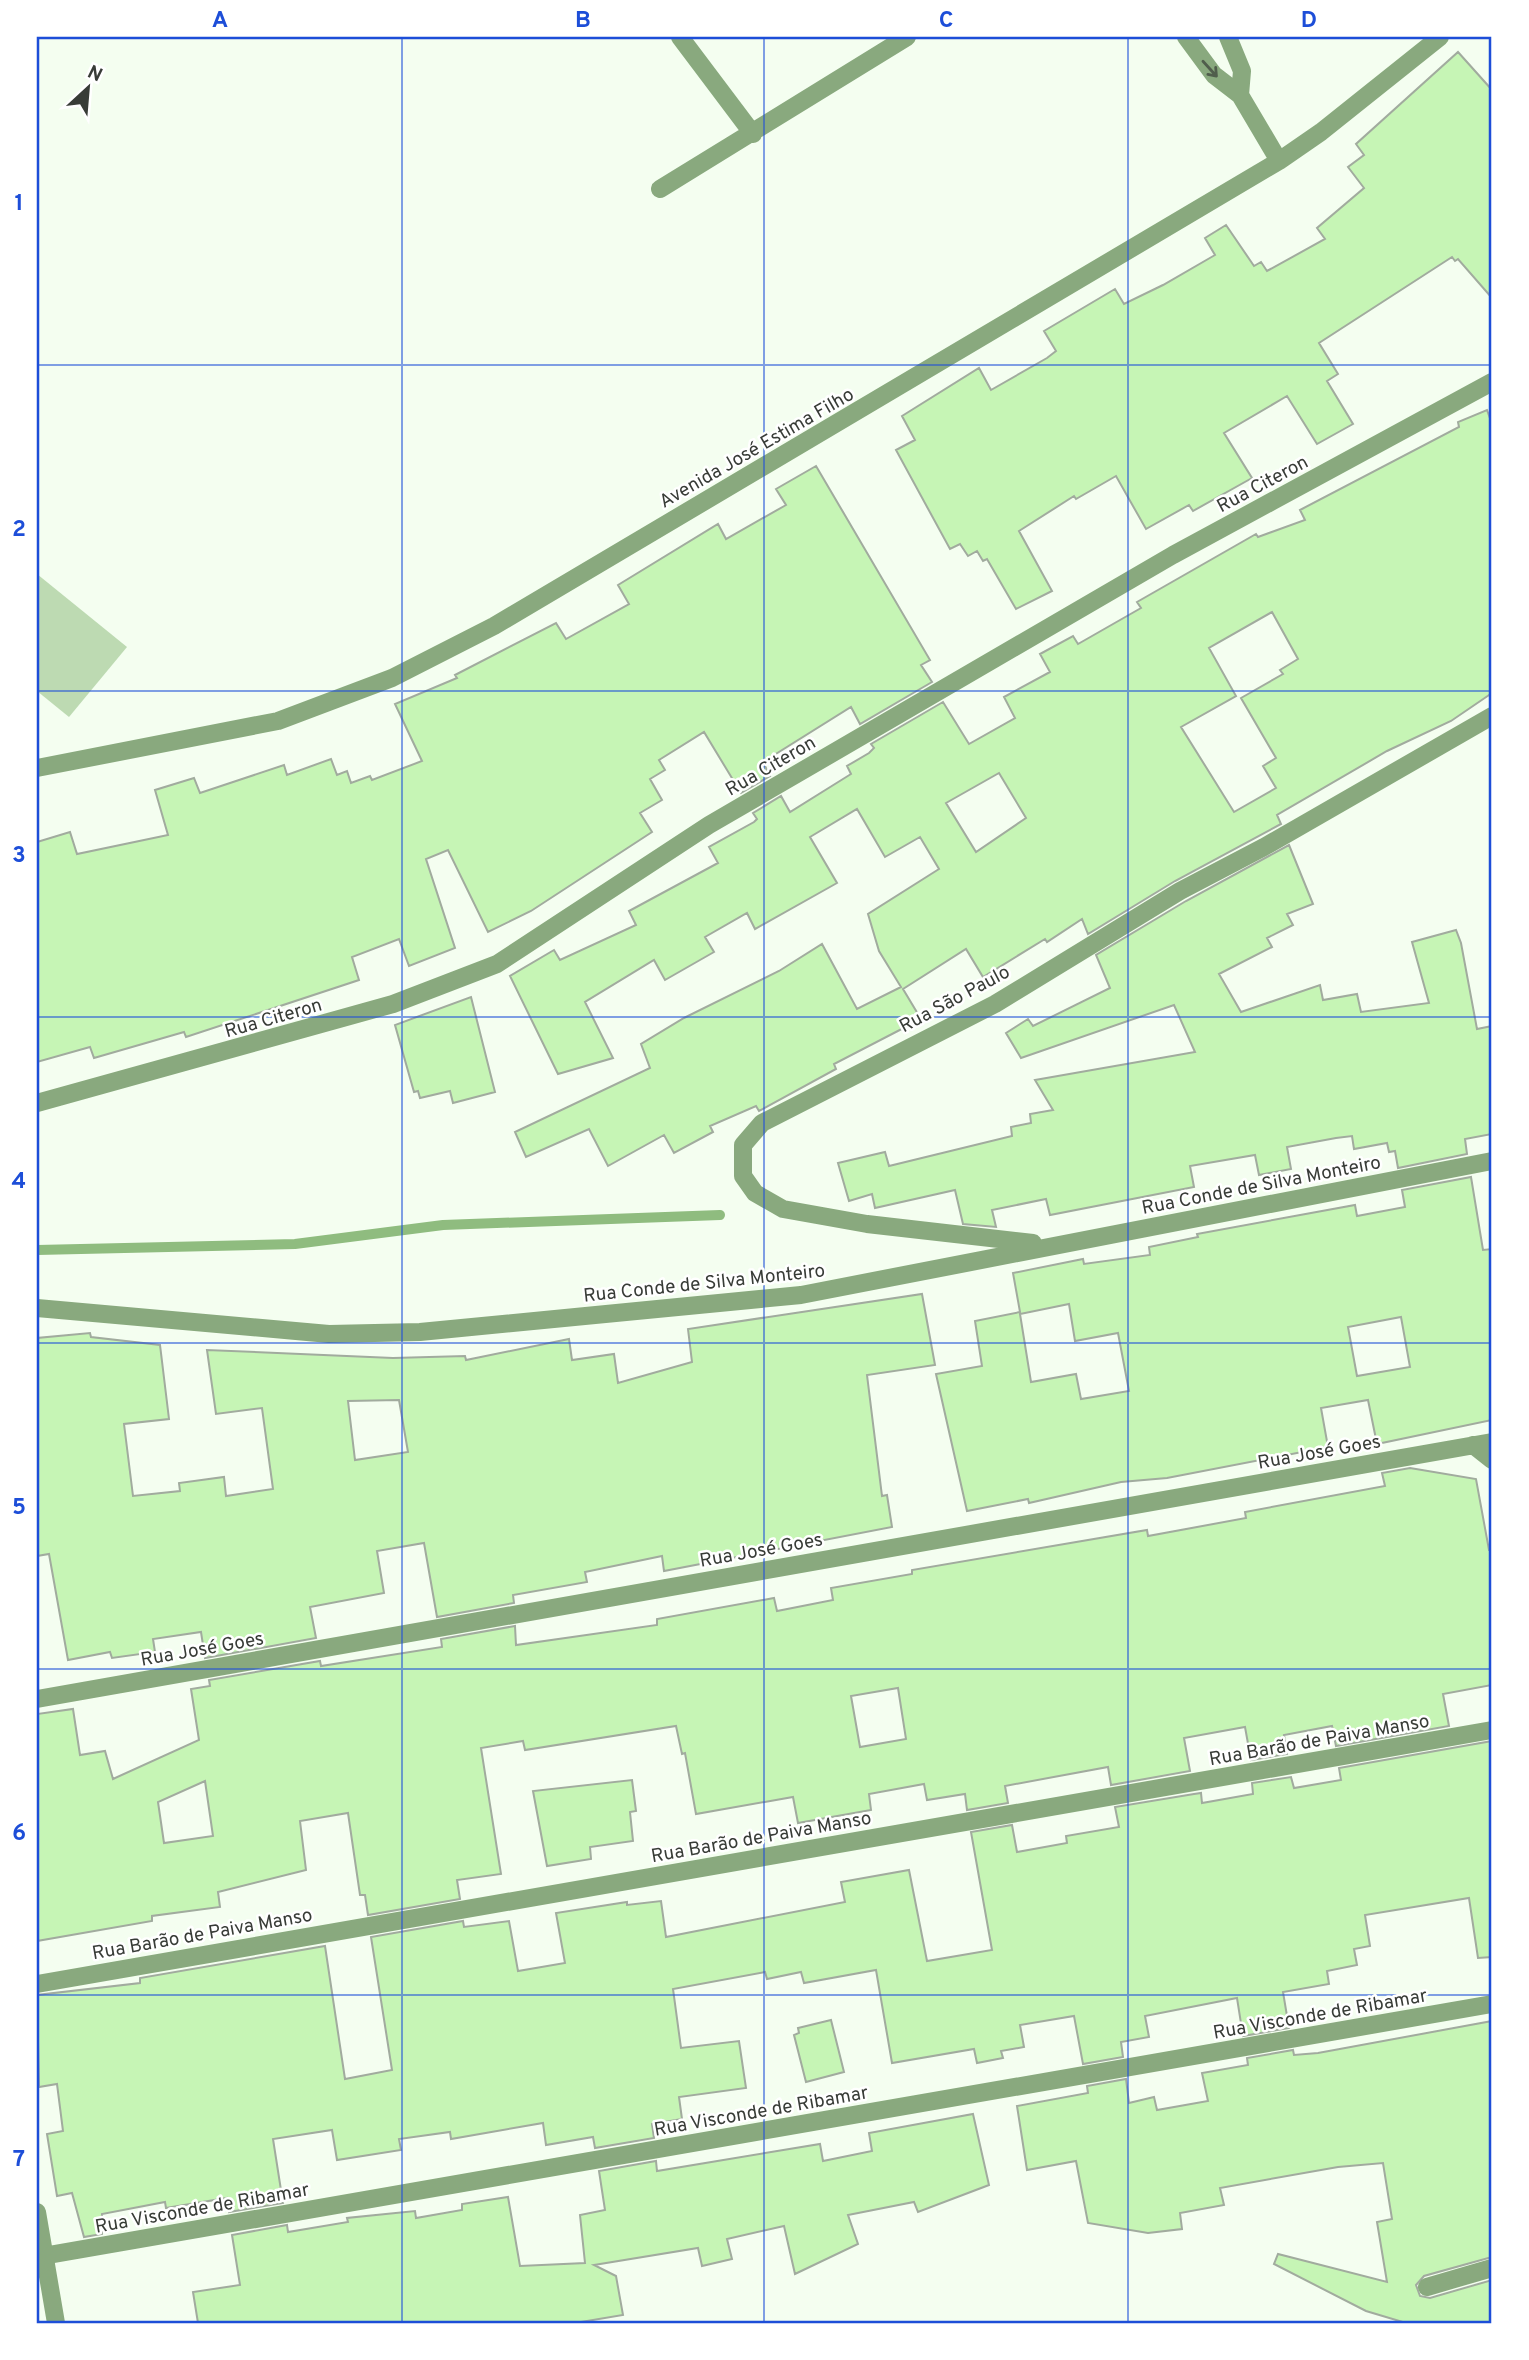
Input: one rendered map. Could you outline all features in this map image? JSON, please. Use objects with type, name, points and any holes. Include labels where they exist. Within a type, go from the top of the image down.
[{"type":"street","points":[[680,37],[753,134]]},
{"type":"street","points":[[660,189],[907,37]]},
{"type":"street","points":[[1186,37],[1214,75],[1240,95],[1279,161]]},
{"type":"street","points":[[1228,37],[1242,71],[1240,95]]},
{"type":"street","name":"Avenida José Estima Filho","points":[[37,768],[278,721],[392,678],[494,626],[1279,161],[1321,132],[1440,37]]},
{"type":"street","name":"Rua Citeron","points":[[37,1103],[381,1008],[497,964],[720,818],[1172,555],[1492,382]]},
{"type":"street","name":"Rua São Paulo","points":[[1047,1245],[867,1224],[783,1209],[755,1193],[743,1175],[743,1144],[762,1123],[995,1004],[1180,891],[1264,847],[1492,716]]},
{"type":"street","name":"Rua Conde de Silva Monteiro","points":[[37,1308],[329,1334],[420,1332],[802,1295],[1047,1245],[1492,1161]]},
{"type":"street","name":"Rua José Goes","points":[[37,1699],[1492,1442]]},
{"type":"street","points":[[1473,1445],[1492,1460]]},
{"type":"street","name":"Rua Barão de Paiva Manso","points":[[37,1984],[1492,1730]]},
{"type":"street","name":"Rua Visconde de Ribamar","points":[[41,2256],[1492,2004]]},
{"type":"street","points":[[37,2212],[41,2256],[56,2323]]},
{"type":"street","points":[[1427,2287],[1492,2268]]},
{"type":"green space","points":[[37,574],[127,647],[69,717],[37,691]]},
{"type":"building","points":[[1458,52],[1492,90],[1492,298],[1458,259],[1455,261],[1452,257],[1319,343],[1338,374],[1327,381],[1353,424],[1317,444],[1287,396],[1224,433],[1252,478],[1193,511],[1189,505],[1146,529],[1116,476],[1076,499],[1074,496],[1019,531],[1052,591],[1016,609],[987,559],[983,561],[977,551],[968,556],[960,544],[950,549],[896,450],[915,440],[902,416],[979,368],[991,390],[1047,358],[1056,351],[1044,331],[1115,289],[1124,304],[1215,255],[1205,238],[1226,225],[1254,266],[1261,262],[1267,271],[1325,239],[1317,228],[1364,188],[1348,167],[1364,155],[1356,144]]},
{"type":"building","points":[[1487,410],[1492,424],[1492,693],[1451,721],[1387,751],[1277,815],[1281,824],[1175,881],[1088,934],[1082,919],[1047,942],[1045,939],[983,977],[966,949],[903,989],[921,1019],[834,1064],[836,1069],[759,1111],[756,1106],[710,1126],[713,1132],[674,1153],[664,1135],[608,1166],[589,1129],[526,1157],[515,1132],[650,1068],[641,1044],[684,1018],[779,971],[822,944],[857,1009],[901,987],[879,951],[868,914],[939,869],[920,837],[885,857],[857,809],[810,837],[837,883],[755,929],[747,913],[705,937],[714,952],[665,980],[654,960],[585,1002],[613,1058],[558,1074],[510,976],[554,950],[560,960],[636,925],[629,911],[718,863],[709,847],[754,822],[757,819],[753,813],[781,796],[790,812],[851,774],[847,766],[869,753],[874,748],[871,744],[943,702],[969,744],[1015,718],[1004,697],[1050,672],[1040,654],[1073,636],[1078,644],[1141,608],[1137,602],[1256,534],[1258,537],[1305,520],[1300,510],[1459,427],[1458,422]],"holes":[[[1272,612],[1298,659],[1280,670],[1283,674],[1241,698],[1276,758],[1263,766],[1276,788],[1234,812],[1181,727],[1236,696],[1209,648]],[[999,773],[1026,818],[976,852],[946,803]]]},
{"type":"building","points":[[816,466],[930,660],[921,665],[932,682],[860,724],[851,707],[763,762],[770,776],[741,793],[704,732],[659,760],[665,770],[650,779],[662,800],[640,813],[652,832],[531,911],[488,932],[448,850],[426,859],[455,948],[409,966],[399,939],[352,957],[359,980],[186,1037],[184,1032],[94,1058],[90,1047],[37,1062],[37,842],[70,832],[77,854],[168,835],[155,790],[194,778],[200,793],[284,765],[287,775],[331,759],[337,775],[347,771],[351,783],[370,776],[372,780],[422,761],[395,704],[457,678],[455,675],[556,623],[566,639],[629,604],[618,585],[718,524],[726,539],[786,505],[776,489]]},
{"type":"building","points":[[1289,845],[1313,904],[1287,914],[1293,925],[1267,938],[1272,947],[1219,974],[1241,1012],[1320,985],[1323,1000],[1357,994],[1361,1012],[1429,1003],[1412,942],[1456,930],[1461,943],[1477,1029],[1492,1026],[1492,1134],[1465,1139],[1467,1154],[1398,1168],[1395,1151],[1389,1152],[1387,1143],[1354,1149],[1352,1136],[1287,1147],[1291,1169],[1259,1175],[1255,1155],[1190,1166],[1194,1187],[1050,1215],[1046,1199],[992,1210],[996,1227],[963,1224],[955,1190],[875,1208],[872,1194],[849,1201],[838,1163],[885,1152],[889,1166],[1012,1136],[1011,1127],[1031,1123],[1030,1114],[1053,1110],[1035,1080],[1195,1052],[1174,1005],[1021,1058],[1006,1033],[1028,1019],[1033,1026],[1110,988],[1096,955],[1186,901]]},
{"type":"building","points":[[471,997],[495,1092],[453,1103],[450,1091],[420,1098],[418,1091],[414,1092],[395,1025]]},
{"type":"building","points":[[1471,1177],[1483,1250],[1492,1249],[1492,1420],[1377,1444],[1368,1400],[1321,1408],[1328,1447],[1167,1478],[1121,1482],[1029,1503],[1028,1499],[967,1511],[936,1374],[982,1366],[975,1321],[1020,1312],[1013,1273],[1083,1259],[1084,1264],[1150,1255],[1149,1247],[1198,1237],[1197,1234],[1355,1205],[1357,1216],[1405,1207],[1402,1190]],"holes":[[[1069,1304],[1075,1341],[1118,1333],[1129,1391],[1081,1399],[1076,1374],[1031,1382],[1020,1314]],[[1401,1317],[1410,1367],[1357,1376],[1348,1327]]]},
{"type":"building","points":[[922,1294],[935,1365],[867,1375],[882,1496],[887,1495],[892,1527],[664,1571],[662,1556],[585,1572],[587,1582],[513,1595],[514,1603],[437,1617],[424,1543],[377,1551],[384,1593],[310,1607],[316,1638],[205,1658],[201,1632],[153,1639],[155,1652],[112,1658],[110,1652],[68,1660],[49,1554],[37,1556],[37,1338],[90,1333],[91,1337],[160,1345],[169,1419],[124,1424],[133,1496],[180,1491],[179,1483],[224,1477],[226,1496],[273,1489],[262,1408],[216,1414],[207,1350],[393,1358],[465,1356],[466,1360],[569,1339],[572,1360],[614,1354],[618,1383],[692,1362],[688,1329]],"holes":[[[399,1400],[408,1452],[355,1460],[348,1401]]]},
{"type":"building","points":[[1410,1468],[1476,1479],[1489,1550],[1492,1550],[1492,1685],[1443,1694],[1449,1726],[1336,1746],[1332,1726],[1284,1735],[1287,1754],[1251,1760],[1245,1727],[1184,1738],[1190,1771],[1111,1785],[1108,1767],[1005,1786],[1008,1803],[967,1810],[965,1794],[927,1800],[924,1784],[869,1794],[871,1810],[798,1823],[793,1797],[696,1814],[685,1753],[682,1754],[676,1726],[525,1750],[523,1741],[481,1748],[501,1874],[457,1880],[460,1899],[368,1915],[365,1895],[360,1895],[348,1813],[300,1821],[306,1870],[218,1892],[220,1907],[152,1916],[152,1921],[37,1941],[37,1714],[73,1709],[80,1755],[105,1751],[113,1779],[199,1740],[191,1689],[210,1686],[209,1680],[320,1661],[321,1666],[442,1647],[441,1639],[515,1626],[516,1645],[657,1625],[657,1619],[774,1598],[777,1611],[833,1600],[831,1588],[912,1574],[912,1570],[1147,1530],[1148,1536],[1246,1518],[1245,1512],[1385,1486],[1382,1473]],"holes":[[[898,1688],[906,1739],[860,1747],[851,1696]],[[205,1781],[213,1836],[164,1843],[158,1802]]]},
{"type":"building","points":[[1492,1741],[1492,1957],[1478,1958],[1469,1898],[1365,1915],[1370,1946],[1354,1949],[1357,1965],[1327,1971],[1329,1984],[1283,1992],[1289,2028],[1243,2036],[1237,1998],[1145,2016],[1149,2037],[1121,2042],[1123,2057],[1083,2064],[1074,2016],[1020,2025],[1024,2047],[1001,2051],[1003,2058],[977,2063],[974,2049],[892,2063],[876,1970],[804,1983],[801,1972],[767,1979],[765,1972],[673,1989],[681,2048],[739,2041],[746,2088],[679,2097],[682,2119],[652,2124],[654,2138],[595,2148],[593,2137],[546,2145],[543,2123],[451,2139],[450,2132],[399,2139],[401,2150],[337,2160],[332,2130],[273,2139],[283,2203],[229,2212],[227,2198],[166,2208],[165,2202],[102,2214],[102,2234],[84,2237],[72,2193],[57,2196],[47,2134],[63,2131],[57,2084],[39,2087],[37,1995],[140,1983],[140,1978],[325,1946],[345,2079],[392,2070],[371,1937],[463,1921],[464,1927],[509,1921],[518,1971],[565,1963],[556,1913],[627,1902],[627,1905],[661,1901],[666,1937],[845,1902],[841,1882],[909,1870],[927,1961],[992,1950],[971,1832],[1012,1825],[1017,1852],[1067,1843],[1066,1836],[1119,1827],[1115,1807],[1201,1793],[1202,1803],[1253,1794],[1252,1783],[1291,1777],[1294,1788],[1341,1780],[1339,1768]]},
{"type":"building","points":[[632,1780],[636,1811],[630,1812],[633,1841],[590,1847],[591,1859],[547,1866],[533,1791]]},
{"type":"building","points":[[831,2020],[844,2072],[806,2082],[794,2035],[799,2033],[798,2028]]},
{"type":"building","points":[[1492,2021],[1492,2257],[1424,2276],[1416,2285],[1420,2296],[1430,2298],[1492,2280],[1492,2323],[1406,2323],[1366,2311],[1274,2264],[1278,2254],[1387,2282],[1377,2222],[1392,2219],[1383,2163],[1338,2167],[1220,2188],[1224,2205],[1180,2213],[1182,2229],[1148,2233],[1088,2223],[1076,2161],[1027,2170],[1017,2106],[1088,2093],[1087,2086],[1126,2079],[1129,2103],[1154,2097],[1157,2110],[1208,2101],[1202,2073],[1248,2065],[1247,2058],[1293,2050],[1294,2055],[1318,2053]]},
{"type":"building","points":[[973,2114],[989,2185],[918,2212],[914,2202],[848,2215],[858,2244],[795,2274],[784,2226],[727,2239],[732,2259],[702,2266],[698,2248],[594,2265],[616,2276],[623,2315],[575,2323],[198,2323],[193,2292],[240,2285],[232,2235],[287,2225],[288,2232],[348,2222],[347,2218],[415,2211],[416,2218],[462,2210],[462,2204],[508,2197],[520,2266],[585,2263],[580,2215],[605,2210],[599,2171],[656,2161],[657,2171],[820,2144],[823,2161],[872,2151],[869,2133]]},
{"type":"waterway","points":[[37,1250],[295,1244],[443,1225],[720,1215]]}]
